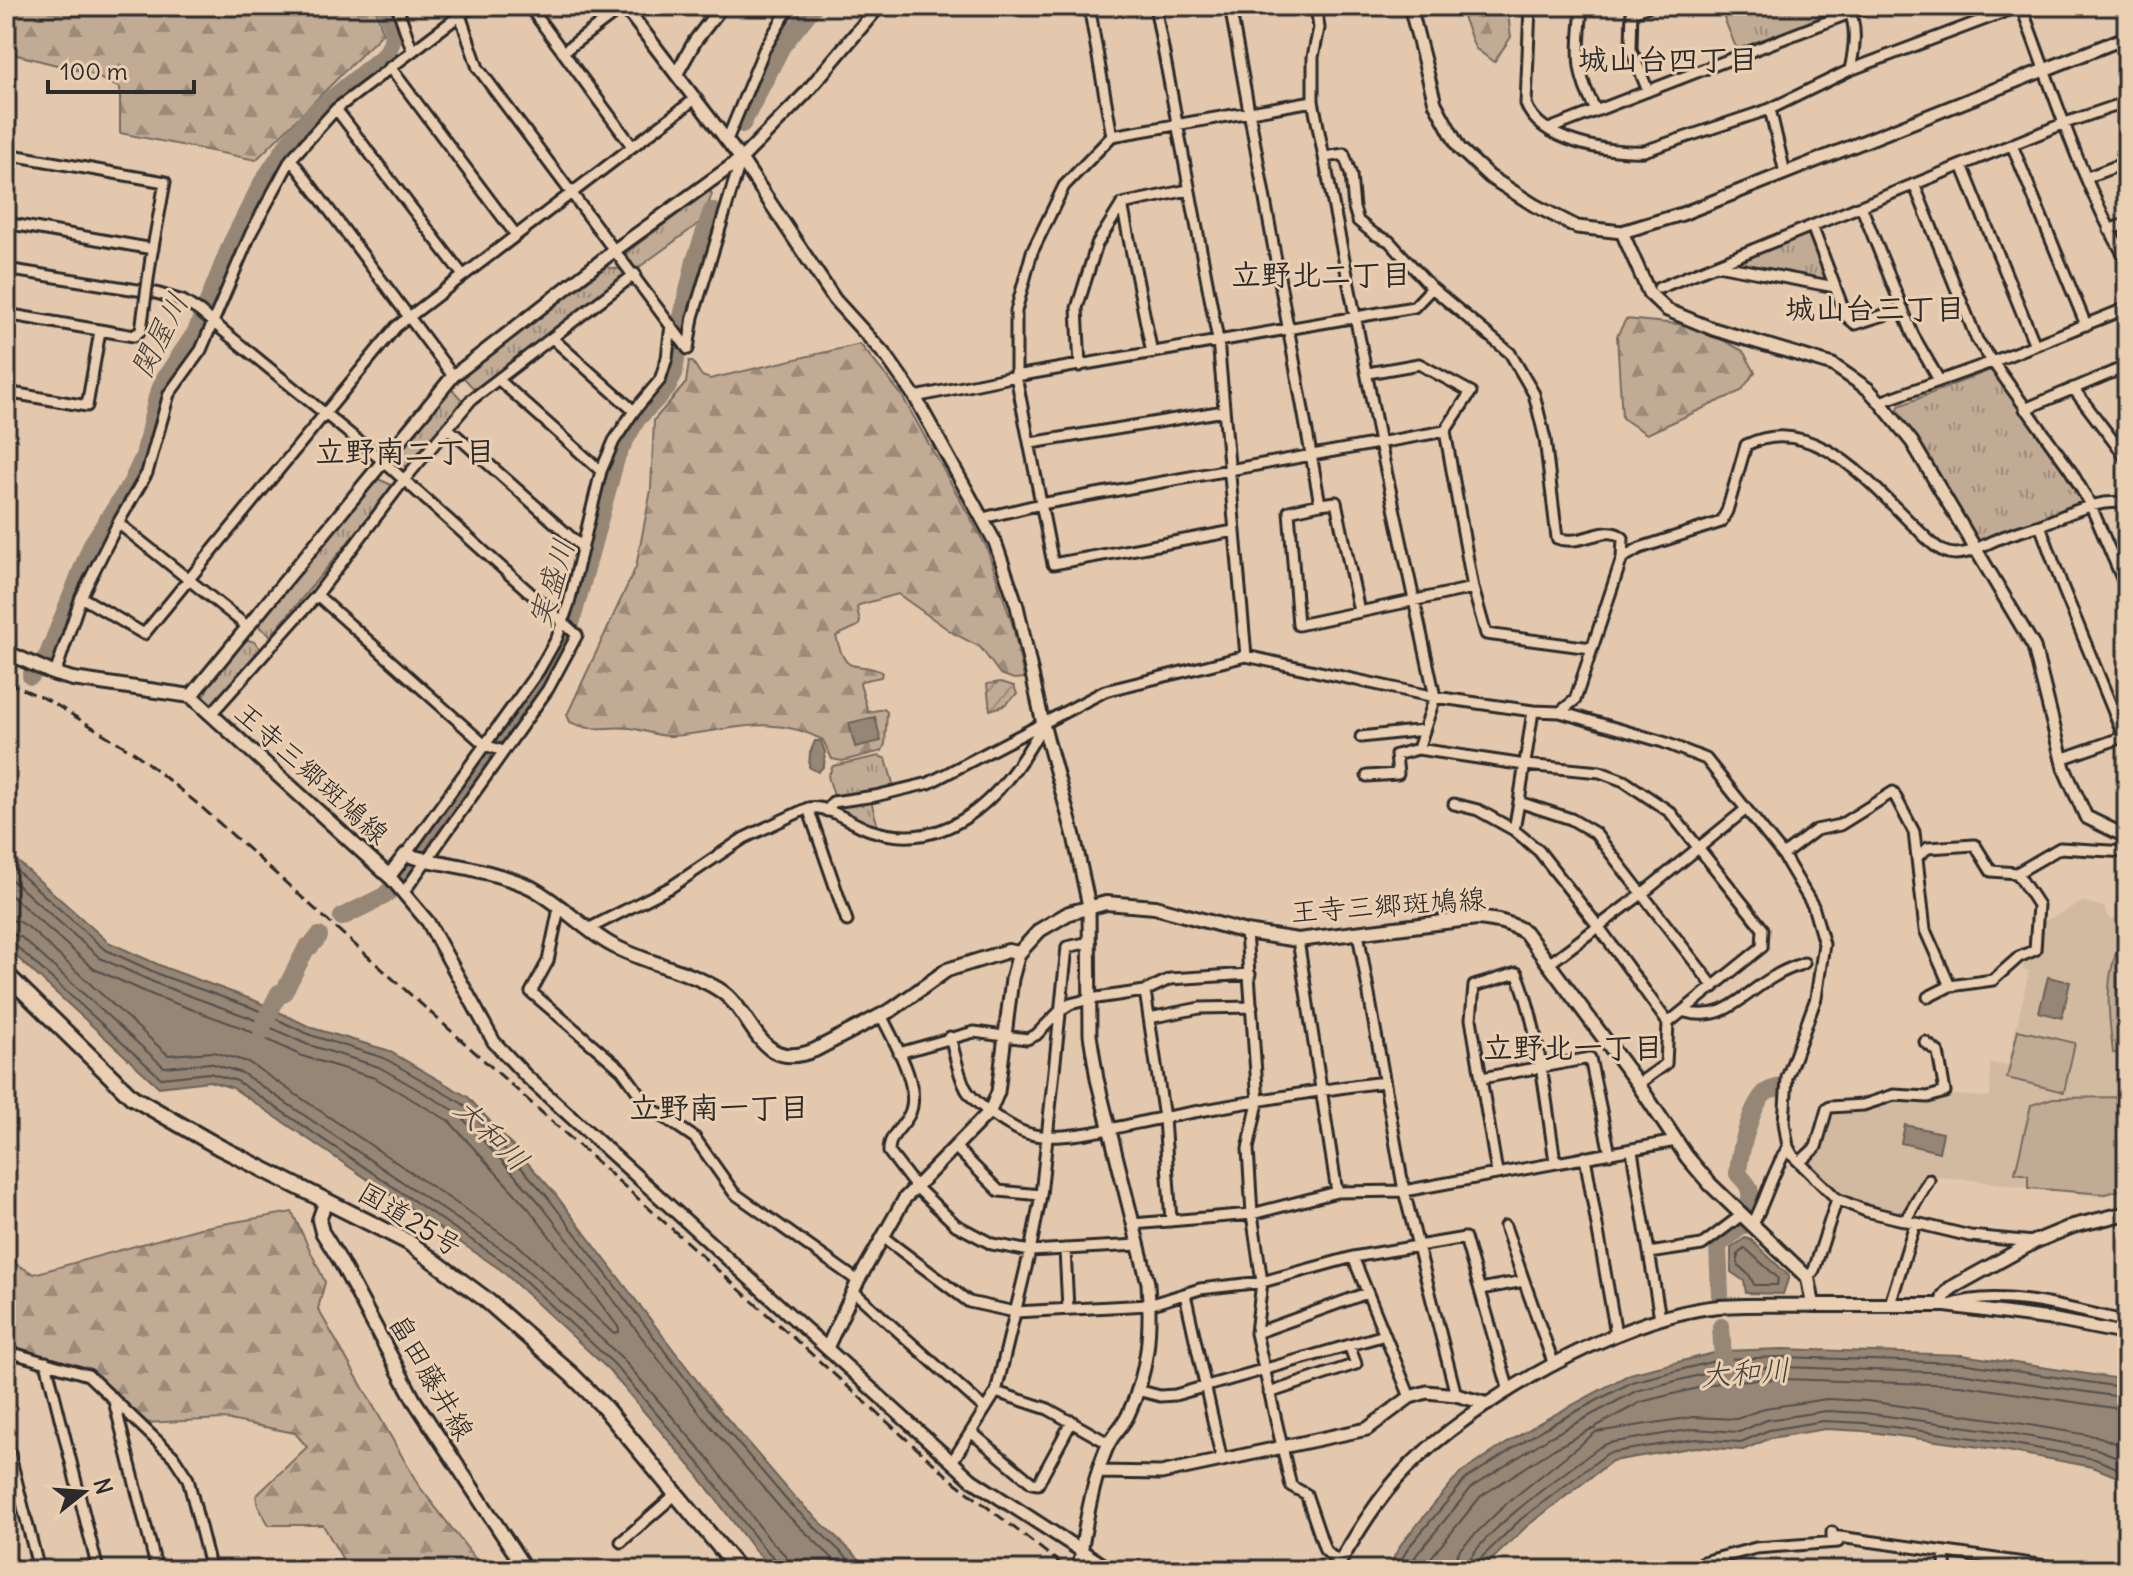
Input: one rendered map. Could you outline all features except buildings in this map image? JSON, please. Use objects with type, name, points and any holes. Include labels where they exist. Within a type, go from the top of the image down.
[{"type":"highway","name":"国道25号","points":[[6,974],[132,1097],[219,1147],[408,1242],[484,1298],[585,1388],[621,1426],[739,1570]]},
{"type":"main road","points":[[6,652],[45,670],[191,696]]},
{"type":"main road","name":"王寺三郷斑鳩線","points":[[191,696],[397,884],[417,857]]},
{"type":"main road","points":[[417,857],[462,866],[530,888],[609,944],[718,989],[744,1014],[766,1047],[775,1053],[787,1055],[805,1054],[881,1015],[947,970],[1008,951],[1019,953]]},
{"type":"main road","name":"王寺三郷斑鳩線","points":[[1019,953],[1040,930],[1069,913],[1106,903],[1155,907],[1246,932],[1298,940],[1477,918],[1511,923],[1525,932],[1550,963],[1710,1184],[1808,1278]]},
{"type":"main road","name":"畠田藤井線","points":[[326,1200],[319,1220],[322,1232],[344,1266],[414,1400],[526,1570]]},
{"type":"main road","points":[[1808,1278],[1813,1305],[1946,1305],[1944,1296],[1951,1288],[2034,1242],[2073,1226],[2127,1213]]},
{"type":"street","points":[[397,6],[412,50]]},
{"type":"street","points":[[45,670],[118,523],[147,473],[169,394],[201,350],[210,320],[251,233],[291,159],[336,109],[459,10],[472,6]]},
{"type":"street","points":[[529,6],[632,146]]},
{"type":"street","points":[[563,52],[624,6],[741,159],[835,300],[887,357],[915,397],[995,542],[1017,606],[1089,906],[1092,1050],[1148,1283],[1150,1337],[1129,1414],[1108,1443],[1099,1472],[1079,1570]]},
{"type":"street","points":[[677,73],[695,41],[722,6]]},
{"type":"street","points":[[727,140],[764,50],[790,6]]},
{"type":"street","points":[[191,696],[453,376],[615,250],[741,159],[805,94],[879,6]]},
{"type":"street","points":[[1089,6],[1112,136]]},
{"type":"street","points":[[1155,6],[1218,340],[1246,656]]},
{"type":"street","points":[[1230,6],[1320,504]]},
{"type":"street","points":[[1316,6],[1319,28],[1313,57],[1313,101],[1380,443],[1435,697],[1418,749]]},
{"type":"street","points":[[1410,6],[1435,103],[1459,148],[1490,177],[1577,227],[1622,232],[1682,214],[2127,37]]},
{"type":"street","points":[[1530,6],[1526,104],[1531,117],[1578,143],[1628,152],[1644,151],[1770,109],[1850,70],[2021,6],[2109,230],[2127,261]]},
{"type":"street","points":[[1582,6],[1578,63],[1581,80],[1596,110]]},
{"type":"street","points":[[1648,91],[1631,49],[1632,9],[1650,6]]},
{"type":"street","points":[[1549,129],[1848,10],[1868,6]]},
{"type":"street","points":[[459,10],[478,68],[635,274],[688,349],[693,317],[741,159]]},
{"type":"street","points":[[1848,10],[1854,53],[1850,70]]},
{"type":"street","points":[[390,67],[516,235]]},
{"type":"street","points":[[81,597],[144,634],[396,327],[695,99]]},
{"type":"street","points":[[1234,531],[1053,564],[1016,376],[1016,311],[1032,252],[1064,186],[1112,136],[1313,101]]},
{"type":"street","points":[[1659,288],[2065,123],[2127,102]]},
{"type":"street","points":[[336,109],[462,274]]},
{"type":"street","points":[[1770,109],[1785,173]]},
{"type":"street","points":[[2012,145],[2086,325]]},
{"type":"street","points":[[6,154],[165,182],[141,330],[134,336],[6,314]]},
{"type":"street","points":[[1325,157],[1344,154],[1351,175],[1358,221],[1389,241],[1432,288],[1510,353],[1534,394],[1545,439],[1557,538],[1578,541],[1615,532],[1623,538],[1622,558],[1575,700],[1560,712]]},
{"type":"street","points":[[291,159],[453,376]]},
{"type":"street","points":[[2088,177],[2127,162]]},
{"type":"street","points":[[1962,165],[2035,345]]},
{"type":"street","points":[[1914,184],[1977,340],[2071,471],[2123,567],[2127,590]]},
{"type":"street","points":[[1080,366],[1077,308],[1097,244],[1122,204],[1188,190]]},
{"type":"street","points":[[1122,204],[1152,353]]},
{"type":"street","points":[[1861,206],[1913,335],[1939,380]]},
{"type":"street","points":[[6,223],[152,253]]},
{"type":"street","points":[[2109,230],[2127,223]]},
{"type":"street","points":[[1812,226],[1846,316],[1855,324],[1903,309]]},
{"type":"street","points":[[1622,232],[1649,293],[1667,310],[1713,329],[1833,365],[1868,389],[1880,402],[1912,442],[2034,647],[2061,759],[2086,817],[2127,837]]},
{"type":"street","points":[[1717,265],[1835,287]]},
{"type":"street","points":[[6,269],[156,293],[183,301],[199,311],[383,461],[577,635],[548,689],[397,884],[428,922],[494,1042],[526,1076],[972,1480],[1111,1570]]},
{"type":"street","points":[[211,714],[317,595],[404,480],[471,400],[635,274]]},
{"type":"street","points":[[915,397],[1016,376],[1414,307],[1432,288]]},
{"type":"street","points":[[1880,402],[1992,362],[2127,308]]},
{"type":"street","points":[[417,857],[539,670],[564,625],[601,471],[614,441],[660,380],[672,328]]},
{"type":"street","points":[[6,392],[87,406],[100,331]]},
{"type":"street","points":[[552,338],[634,411]]},
{"type":"street","points":[[1368,373],[1419,364],[1471,392],[1445,431],[1473,588],[1486,634],[1591,648]]},
{"type":"street","points":[[2025,409],[2127,366]]},
{"type":"street","points":[[499,380],[601,471]]},
{"type":"street","points":[[2073,388],[2127,459]]},
{"type":"street","points":[[1031,443],[1224,411]]},
{"type":"street","points":[[448,428],[583,548]]},
{"type":"street","points":[[983,518],[1041,504],[1445,431]]},
{"type":"street","points":[[1622,558],[1640,548],[1721,522],[1746,445],[1756,440],[1794,436],[1840,458],[1950,554],[1976,551],[1994,540],[2090,504],[2110,501],[2127,503]]},
{"type":"street","points":[[1359,611],[1336,502],[1289,511],[1298,625],[1473,588]]},
{"type":"street","points":[[118,523],[248,627]]},
{"type":"street","points":[[2040,525],[2063,588],[2126,736],[2061,759]]},
{"type":"street","points":[[317,595],[488,745],[503,751]]},
{"type":"street","points":[[827,811],[833,802],[929,783],[1105,691],[1246,656],[1435,697],[1560,712],[1663,742],[1706,759],[1783,855],[1813,906],[1824,944],[1816,998],[1787,1078],[1784,1122],[1788,1147],[1837,1199],[1866,1211],[1970,1236],[2034,1242]]},
{"type":"street","points":[[1514,830],[1533,711]]},
{"type":"street","points":[[588,929],[671,887],[744,838],[808,808],[816,806],[858,826],[904,838],[954,823],[988,803],[1026,757],[1043,724]]},
{"type":"street","points":[[1361,737],[1424,730]]},
{"type":"street","points":[[1367,776],[1398,774],[1396,755],[1418,749],[1525,765],[1600,772],[1624,781],[1670,812],[1763,929],[1762,947],[1668,1023]]},
{"type":"street","points":[[1783,855],[1816,830],[1840,825],[1893,792],[1914,832],[1925,930],[1950,986]]},
{"type":"street","points":[[1519,802],[1571,819],[1595,833],[1714,987]]},
{"type":"street","points":[[1454,804],[1478,810],[1514,830],[1539,851],[1668,1023],[1666,1064],[1638,1084]]},
{"type":"street","points":[[808,808],[847,921]]},
{"type":"street","points":[[1550,963],[1745,810]]},
{"type":"street","points":[[1918,856],[1928,848],[1975,845],[1991,871],[2017,873],[2060,848],[2127,852]]},
{"type":"street","points":[[1928,997],[1950,986],[1993,980],[2019,957],[2035,950],[2038,905],[2017,873]]},
{"type":"street","points":[[559,908],[548,961],[531,992],[622,1070],[648,1106],[695,1138],[734,1193],[856,1286],[984,1408]]},
{"type":"street","points":[[1246,932],[1258,1102],[1248,1149],[1252,1214],[1262,1282],[1256,1333],[1291,1486],[1306,1494],[1325,1550],[1337,1566],[1363,1523],[1405,1470],[1450,1429],[1554,1365],[1616,1334],[1660,1318],[1715,1307],[1813,1305]]},
{"type":"street","points":[[1358,933],[1404,1191],[1456,1395]]},
{"type":"street","points":[[1298,940],[1337,1192]]},
{"type":"street","points":[[952,1462],[996,1392],[1041,1195],[1067,947],[1090,942]]},
{"type":"street","points":[[827,1348],[856,1286],[905,1198],[990,1111],[998,1092],[1012,979],[1019,953]]},
{"type":"street","points":[[1685,1012],[1700,1016],[1726,1011],[1775,975],[1804,963]]},
{"type":"street","points":[[1497,1173],[1471,1019],[1474,986],[1517,973],[1524,990],[1540,1066],[1555,1161]]},
{"type":"street","points":[[899,1053],[974,1032],[1027,1039],[1036,1035],[1061,1010],[1090,999],[1145,991],[1170,979],[1250,974]]},
{"type":"street","points":[[1145,991],[1164,1118],[1171,1221]]},
{"type":"street","points":[[1149,1018],[1200,1008],[1252,1007]]},
{"type":"street","points":[[881,1015],[910,1079],[914,1102],[909,1115],[891,1139],[889,1152],[915,1186],[956,1225],[992,1244],[1030,1251],[1138,1245]]},
{"type":"street","points":[[950,1037],[966,1088],[990,1111],[1029,1134],[1048,1137],[1321,1089],[1384,1082]]},
{"type":"street","points":[[1800,1162],[1816,1147],[1830,1107],[1863,1105],[1894,1095],[1928,1097],[1945,1092],[1938,1052],[1925,1042]]},
{"type":"street","points":[[1482,1078],[1590,1058],[1610,1154]]},
{"type":"street","points":[[1133,1224],[1252,1214],[1337,1192],[1404,1191],[1676,1141]]},
{"type":"street","points":[[955,1147],[999,1191],[1041,1195]]},
{"type":"street","points":[[1649,1253],[1702,1245],[1748,1219],[1767,1195],[1778,1163],[1788,1147]]},
{"type":"street","points":[[1632,1151],[1660,1318]]},
{"type":"street","points":[[1585,1157],[1616,1334]]},
{"type":"street","points":[[1890,1304],[1910,1223],[1929,1180]]},
{"type":"street","points":[[1808,1278],[1814,1270],[1837,1199]]},
{"type":"street","points":[[1505,1226],[1554,1365]]},
{"type":"street","points":[[883,1237],[969,1302],[1015,1312],[1149,1305],[1200,1289],[1262,1282],[1353,1257],[1465,1238],[1509,1391]]},
{"type":"street","points":[[1065,1249],[1068,1309]]},
{"type":"street","points":[[1353,1257],[1410,1397]]},
{"type":"street","points":[[1480,1289],[1524,1281]]},
{"type":"street","points":[[1256,1333],[1367,1293]]},
{"type":"street","points":[[1185,1294],[1222,1461]]},
{"type":"street","points":[[1946,1305],[1970,1298],[2049,1303],[2127,1322]]},
{"type":"street","points":[[1946,1305],[2050,1319],[2127,1334]]},
{"type":"street","points":[[1137,1390],[1160,1396],[1175,1395],[1385,1335]]},
{"type":"street","points":[[1269,1393],[1356,1364],[1349,1345]]},
{"type":"street","points":[[6,1351],[88,1375],[173,1456],[188,1479],[211,1570]]},
{"type":"street","points":[[46,1362],[98,1570]]},
{"type":"street","points":[[996,1392],[1048,1409],[1108,1443]]},
{"type":"street","points":[[1099,1472],[1161,1473],[1367,1429],[1410,1397],[1427,1392],[1456,1395],[1488,1404]]},
{"type":"street","points":[[114,1401],[157,1570]]},
{"type":"street","points":[[971,1432],[1032,1483],[1038,1484],[1072,1421]]},
{"type":"street","points":[[6,1440],[39,1570]]},
{"type":"street","points":[[621,1542],[676,1494]]},
{"type":"street","points":[[1832,1532],[1832,1536],[1944,1553],[1995,1565],[2075,1570]]},
{"type":"street","points":[[1703,1562],[1756,1548],[1825,1542],[1872,1542]]},
{"type":"street","points":[[1944,1553],[1946,1570]]},
{"type":"shaded area","points":[[2084,901],[2105,908],[2110,920],[2127,914],[2127,1190],[2101,1197],[1956,1178],[1923,1177],[1913,1204],[1898,1218],[1848,1202],[1833,1193],[1808,1166],[1807,1159],[1828,1114],[1834,1109],[1896,1098],[1932,1102],[1948,1095],[1990,1097],[1990,1064],[2008,1065],[2029,971],[2022,970],[2024,963],[2037,953],[2041,923]]},
{"type":"green space","points":[[6,6],[375,6],[383,33],[256,160],[120,133],[120,88],[89,73],[13,54],[6,47]]},
{"type":"green space","points":[[1459,6],[1507,6],[1511,37],[1494,62],[1475,48]]},
{"type":"green space","points":[[1719,6],[1835,6],[1833,12],[1737,50]]},
{"type":"green space","points":[[710,190],[712,194],[702,221],[638,268],[634,267],[626,253]]},
{"type":"green space","points":[[1803,233],[1810,236],[1826,278],[1820,285],[1747,265],[1744,257]]},
{"type":"green space","points":[[606,267],[624,270],[624,280],[475,390],[462,376]]},
{"type":"green space","points":[[1626,319],[1697,326],[1743,351],[1755,372],[1741,391],[1647,434],[1622,418],[1617,336]]},
{"type":"green space","points":[[860,344],[901,394],[986,546],[1013,626],[1024,678],[1014,679],[1000,674],[980,647],[953,633],[898,594],[859,605],[858,626],[836,636],[848,663],[882,672],[881,677],[861,681],[860,684],[868,712],[884,709],[887,712],[882,751],[842,761],[832,759],[823,740],[804,732],[767,725],[667,736],[621,727],[587,728],[570,722],[567,715],[636,567],[651,490],[654,420],[686,383],[689,361],[702,376],[710,379]]},
{"type":"green space","points":[[1992,371],[2083,499],[2080,506],[1985,544],[1978,541],[1898,410],[1899,406]]},
{"type":"green space","points":[[449,388],[463,401],[411,467],[407,468],[398,460],[397,454]]},
{"type":"green space","points":[[378,479],[394,486],[271,636],[258,626],[259,622]]},
{"type":"green space","points":[[248,640],[255,642],[261,650],[214,709],[204,698],[207,686]]},
{"type":"green space","points":[[1001,682],[1014,686],[1017,694],[1003,706],[990,710],[987,684]]},
{"type":"green space","points":[[879,756],[886,759],[894,787],[835,799],[828,776],[833,766]]},
{"type":"green space","points":[[871,801],[878,827],[841,811],[839,805]]},
{"type":"green space","points":[[2127,946],[2127,1054],[2113,1053],[2109,1001],[2110,976],[2117,950]]},
{"type":"green space","points":[[2018,1030],[2075,1043],[2064,1092],[2007,1078]]},
{"type":"green space","points":[[2127,1097],[2127,1188],[2106,1194],[2028,1188],[2028,1175],[2015,1173],[2031,1105],[2053,1098]]},
{"type":"green space","points":[[292,1212],[325,1282],[318,1309],[419,1486],[484,1570],[349,1570],[323,1525],[269,1525],[258,1506],[256,1496],[307,1447],[295,1433],[224,1419],[144,1423],[89,1370],[6,1345],[6,1259],[34,1274],[200,1228]]},
{"type":"water","points":[[875,717],[881,741],[855,747],[849,723]]},
{"type":"water","points":[[815,741],[821,741],[825,752],[824,766],[818,772],[809,767],[810,753]]},
{"type":"water","name":"大和川","points":[[6,851],[108,942],[166,968],[256,1001],[312,1028],[387,1050],[468,1097],[552,1190],[714,1403],[795,1498],[871,1570],[775,1570],[755,1551],[696,1473],[608,1369],[501,1270],[233,1088],[209,1081],[159,1087],[6,947]]},
{"type":"water","points":[[2048,977],[2070,982],[2062,1018],[2039,1012]]},
{"type":"water","points":[[1905,1125],[1943,1133],[1939,1152],[1901,1143]]},
{"type":"water","points":[[1745,1238],[1751,1240],[1789,1276],[1783,1294],[1746,1293],[1744,1281],[1731,1272],[1731,1248]]},
{"type":"water","name":"大和川","points":[[1783,1349],[1962,1355],[2127,1380],[2127,1481],[2093,1467],[2002,1450],[1863,1431],[1825,1429],[1771,1438],[1743,1450],[1696,1447],[1612,1461],[1527,1526],[1481,1570],[1387,1570],[1401,1544],[1460,1473],[1539,1423],[1630,1374],[1722,1351]]},
{"type":"waterway","name":"関屋川","points":[[31,676],[47,657],[92,544],[131,484],[144,456],[157,397],[165,378],[196,332],[232,242],[262,183],[289,142],[313,114],[385,55],[393,37],[385,6]]},
{"type":"waterway","name":"実盛川","points":[[742,124],[782,46],[814,6]]},
{"type":"waterway","name":"実盛川","points":[[342,917],[384,896],[405,876],[527,702],[567,638],[617,455],[637,419],[667,388],[674,374],[681,321],[695,261],[712,211]]},
{"type":"waterway","name":"実盛川","points":[[262,1032],[279,993],[283,994],[307,947],[319,936]]},
{"type":"waterway","points":[[1749,1204],[1749,1188],[1738,1174],[1743,1142],[1762,1097],[1768,1091],[1781,1087]]},
{"type":"waterway","points":[[1720,1295],[1718,1245],[1742,1226]]},
{"type":"waterway","name":"大和川","points":[[1721,1327],[1724,1376]]},
{"type":"railway","points":[[6,682],[48,700],[135,753],[199,805],[952,1480],[1069,1570]]},
{"type":"railway","points":[[2113,1570],[2127,1539]]},
{"type":"district","name":"城山台四丁目","points":[[1668,59]]},
{"type":"district","name":"立野北二丁目","points":[[1321,274]]},
{"type":"district","name":"城山台三丁目","points":[[1875,308]]},
{"type":"district","name":"立野南二丁目","points":[[405,451]]},
{"type":"district","name":"立野北一丁目","points":[[1573,1047]]},
{"type":"district","name":"立野南一丁目","points":[[719,1107]]}]
